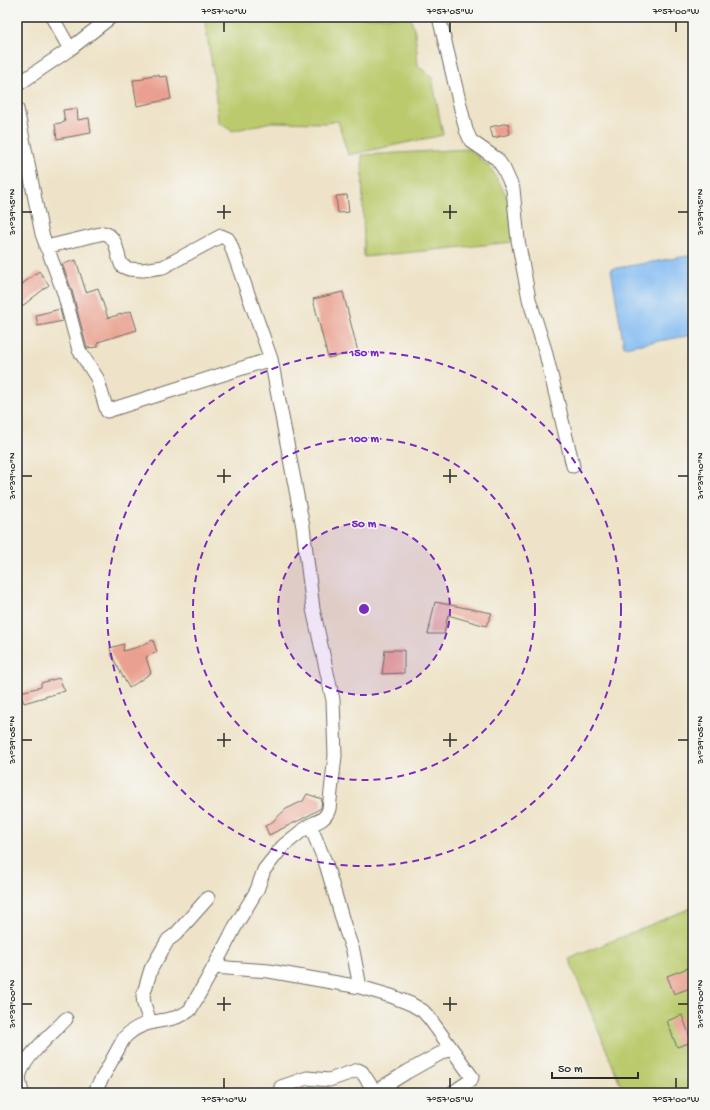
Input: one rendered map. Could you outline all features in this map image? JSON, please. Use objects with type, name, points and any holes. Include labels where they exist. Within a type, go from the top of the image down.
[{"type":"street","points":[[52,17],[70,49]]},
{"type":"street","points":[[17,85],[70,49],[111,17]]},
{"type":"street","points":[[439,17],[466,130],[471,140],[497,159],[514,189],[518,240],[529,299],[546,350],[573,466]]},
{"type":"street","points":[[17,109],[42,234],[64,293],[79,350],[97,378],[107,411],[271,359]]},
{"type":"street","points":[[46,247],[107,233],[111,236],[114,242],[122,266],[128,269],[148,270],[163,267],[172,263],[217,238],[224,237],[230,243],[271,359],[303,527],[313,609],[332,700],[335,756],[329,810],[327,815],[322,820],[310,825],[283,846],[264,870],[257,890],[236,925],[190,1010],[186,1014],[170,1019],[150,1022],[130,1031],[124,1038],[94,1093]]},
{"type":"street","points":[[310,825],[326,864],[353,951],[360,987]]},
{"type":"street","points":[[150,1022],[143,996],[151,970],[168,940],[176,934],[208,898]]},
{"type":"street","points":[[214,967],[269,971],[360,987],[391,996],[423,1011],[472,1077],[471,1080],[452,1093]]},
{"type":"street","points":[[22,1093],[19,1080],[23,1068],[37,1048],[66,1018]]},
{"type":"street","points":[[280,1093],[282,1087],[307,1078],[329,1080],[358,1070],[362,1072],[374,1092],[450,1048]]},
{"type":"green space","points":[[204,17],[410,17],[415,31],[418,65],[432,78],[443,135],[348,155],[338,121],[325,123],[271,122],[232,131],[218,122],[214,78]]},
{"type":"green space","points":[[469,149],[490,167],[508,198],[513,242],[364,257],[362,155]]},
{"type":"green space","points":[[693,907],[693,1093],[624,1093],[569,959]]},
{"type":"water","points":[[693,255],[693,335],[624,347],[611,269]]},
{"type":"building","points":[[159,75],[159,77],[167,76],[171,99],[137,106],[133,80],[144,79],[144,77]]},
{"type":"building","points":[[77,108],[78,120],[89,118],[91,133],[57,139],[55,124],[65,122],[63,110]]},
{"type":"building","points":[[508,123],[510,134],[493,138],[490,127]]},
{"type":"building","points":[[347,195],[349,212],[338,213],[336,196]]},
{"type":"building","points":[[76,260],[86,292],[98,288],[108,318],[131,311],[137,330],[98,342],[98,347],[87,348],[72,291],[62,264]]},
{"type":"building","points":[[39,271],[49,285],[21,307],[17,302],[17,288]]},
{"type":"building","points":[[343,292],[358,352],[328,358],[313,299]]},
{"type":"building","points":[[60,309],[63,321],[38,326],[36,315]]},
{"type":"building","points":[[435,602],[492,613],[486,626],[448,615],[444,634],[428,634]]},
{"type":"building","points":[[153,640],[157,652],[146,657],[151,673],[129,688],[112,656],[110,648],[124,644],[123,651],[138,647]]},
{"type":"building","points":[[385,650],[404,650],[404,673],[382,674]]},
{"type":"building","points":[[59,678],[65,691],[24,703],[20,692],[41,687],[41,683]]},
{"type":"building","points":[[307,794],[322,799],[321,808],[269,835],[265,826],[271,823],[286,809],[303,801]]},
{"type":"building","points":[[693,966],[693,987],[674,994],[667,976]]},
{"type":"building","points":[[682,1015],[692,1042],[677,1047],[667,1021]]}]
